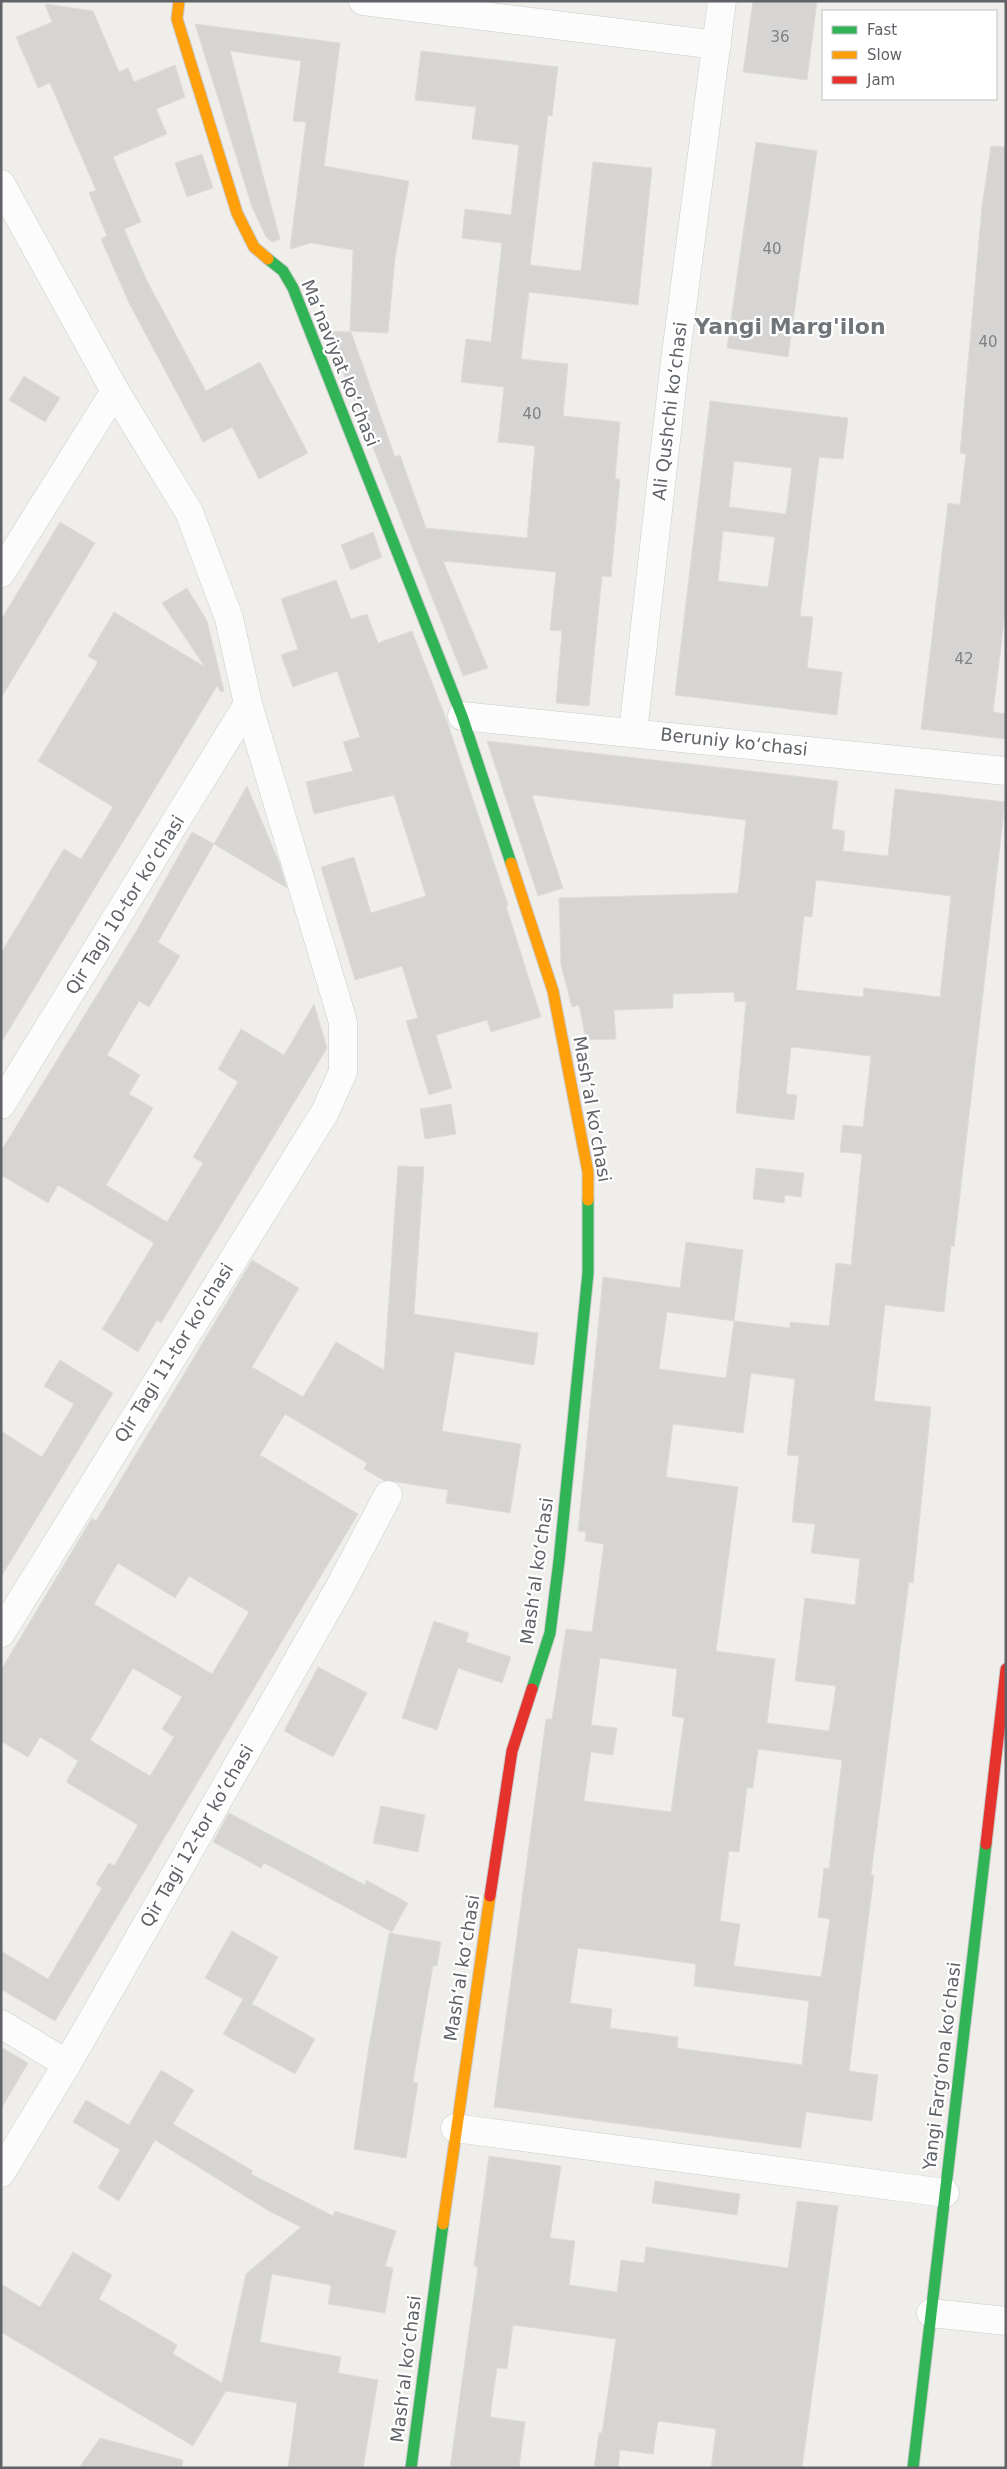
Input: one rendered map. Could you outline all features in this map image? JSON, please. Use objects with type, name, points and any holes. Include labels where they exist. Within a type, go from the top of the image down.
[{"type":"street","name":"Maʻnaviyat koʻchasi","points":[[180,1],[177,19],[237,212],[254,247],[283,271],[293,288],[462,716]]},
{"type":"street","points":[[363,1],[717,45]]},
{"type":"street","name":"Ali Qushchi koʻchasi","points":[[634,732],[674,369],[707,104],[722,1]]},
{"type":"street","points":[[1,184],[115,391],[189,512],[229,618],[248,704]]},
{"type":"street","points":[[1,573],[115,391]]},
{"type":"street","name":"Qir Tagi 11-tor koʼchasi","points":[[1,1633],[325,1112],[343,1072],[344,1022],[248,704]]},
{"type":"street","name":"Qir Tagi 10-tor koʼchasi","points":[[1,1105],[248,704]]},
{"type":"street","name":"Beruniy koʻchasi","points":[[462,716],[1006,771]]},
{"type":"street","name":"Mashʻal koʻchasi","points":[[411,2468],[456,2128],[512,1751],[550,1634],[588,1273],[588,1172],[553,991],[462,716]]},
{"type":"street","name":"Qir Tagi 12-tor koʼchasi","points":[[1,2173],[67,2064],[338,1590],[388,1495]]},
{"type":"street","name":"Yangi Fargʻona koʻchasi","points":[[913,2468],[1006,1669]]},
{"type":"street","points":[[1,2024],[67,2064]]},
{"type":"street","points":[[456,2128],[945,2193]]},
{"type":"street","points":[[931,2313],[1006,2321]]},
{"type":"building","points":[[753,1],[817,1],[807,80],[743,72]]},
{"type":"building","points":[[45,4],[93,11],[119,72],[128,68],[134,82],[175,65],[185,97],[156,109],[167,134],[113,157],[141,222],[124,229],[147,281],[206,391],[260,362],[308,453],[259,479],[232,427],[203,442],[129,303],[101,239],[107,236],[89,193],[96,190],[50,83],[38,88],[16,37],[52,22]]},
{"type":"building","points":[[195,24],[340,43],[324,166],[409,181],[395,258],[388,333],[350,331],[353,250],[311,243],[290,249],[306,122],[293,121],[301,61],[230,51],[280,239],[272,242],[266,237],[252,207]]},
{"type":"building","points":[[421,51],[558,67],[552,116],[548,115],[530,265],[581,271],[593,162],[652,168],[638,305],[529,292],[521,359],[568,364],[563,416],[620,422],[615,479],[620,479],[611,577],[602,576],[589,706],[556,703],[562,631],[550,630],[556,572],[443,561],[488,668],[463,676],[327,331],[351,332],[395,457],[400,455],[426,528],[527,538],[535,446],[498,442],[504,387],[461,382],[466,339],[491,342],[502,243],[462,238],[465,209],[511,215],[519,145],[472,139],[476,107],[415,100]]},
{"type":"building","points":[[756,142],[817,151],[788,357],[727,348]]},
{"type":"building","points":[[991,146],[1006,147],[1006,605],[993,712],[1006,714],[1006,739],[921,729],[948,503],[960,505],[966,454],[960,453],[982,206]]},
{"type":"building","points":[[202,154],[213,188],[187,197],[175,163]]},
{"type":"building","points":[[24,376],[60,398],[45,422],[9,400]]},
{"type":"building","points":[[710,401],[848,418],[843,459],[819,457],[800,616],[813,617],[807,668],[842,672],[837,715],[675,695]],"holes":[[[734,461],[792,468],[786,514],[729,507]],[[723,531],[775,537],[768,587],[718,581]]]},
{"type":"building","points":[[60,522],[95,543],[1,698],[1,620]]},
{"type":"building","points":[[373,532],[382,557],[351,570],[341,545]]},
{"type":"building","points":[[336,580],[351,619],[367,614],[378,643],[412,631],[447,721],[508,905],[506,906],[541,1017],[491,1032],[487,1020],[436,1035],[452,1088],[429,1095],[406,1021],[418,1018],[402,966],[355,980],[321,867],[354,857],[371,913],[426,896],[394,795],[314,814],[306,782],[353,771],[343,742],[360,737],[337,671],[293,687],[281,655],[298,649],[281,599]]},
{"type":"building","points":[[187,588],[207,621],[224,691],[221,692],[217,686],[1,1043],[1,953],[64,849],[81,859],[113,807],[38,761],[98,662],[88,656],[114,612],[205,667],[162,603]]},
{"type":"building","points":[[487,741],[838,781],[832,829],[845,831],[843,851],[888,856],[895,789],[1005,802],[954,1247],[951,1246],[944,1312],[885,1305],[874,1401],[931,1407],[913,1583],[909,1582],[871,1875],[874,1875],[849,2071],[878,2075],[872,2121],[806,2112],[801,2148],[494,2107],[546,1719],[552,1719],[566,1629],[592,1632],[604,1544],[585,1541],[586,1532],[578,1531],[603,1277],[680,1288],[686,1242],[743,1250],[734,1321],[790,1328],[790,1322],[829,1326],[836,1263],[851,1265],[862,1154],[840,1152],[843,1125],[863,1127],[871,1056],[791,1047],[786,1094],[797,1095],[794,1120],[736,1113],[746,1001],[735,1002],[734,992],[673,994],[673,1008],[614,1010],[616,1039],[586,1040],[579,1005],[572,1007],[561,965],[559,898],[738,893],[746,820],[532,795],[563,888],[538,896]],"holes":[[[816,880],[951,896],[940,997],[864,988],[863,997],[796,990],[804,916],[812,917]],[[667,1312],[734,1321],[726,1378],[659,1369]],[[751,1373],[795,1379],[787,1455],[799,1456],[792,1522],[815,1524],[811,1553],[860,1559],[855,1605],[805,1598],[795,1681],[836,1686],[829,1731],[767,1723],[775,1659],[716,1651],[738,1487],[666,1477],[673,1424],[743,1433]],[[600,1658],[677,1669],[672,1716],[684,1718],[671,1812],[584,1801],[591,1752],[613,1755],[617,1728],[591,1725]],[[758,1749],[842,1760],[829,1869],[824,1868],[818,1917],[830,1919],[821,1977],[734,1966],[740,1924],[720,1921],[729,1851],[739,1852],[747,1788],[753,1788]],[[578,1948],[696,1964],[694,1986],[809,2001],[802,2065],[677,2048],[678,2037],[610,2028],[612,2009],[570,2003]]]},
{"type":"building","points":[[247,786],[279,862],[287,888],[214,844]]},
{"type":"building","points":[[192,832],[214,844],[158,942],[180,956],[149,1007],[139,1001],[107,1055],[140,1075],[129,1094],[153,1108],[106,1185],[167,1222],[203,1163],[193,1157],[238,1082],[218,1069],[241,1029],[284,1055],[314,1004],[327,1048],[161,1323],[157,1320],[138,1352],[102,1329],[154,1243],[58,1185],[48,1203],[1,1175],[1,1151],[137,930]]},
{"type":"building","points":[[451,1104],[456,1134],[425,1139],[420,1109]]},
{"type":"building","points":[[398,1166],[424,1167],[414,1314],[538,1333],[534,1365],[455,1352],[442,1431],[521,1444],[510,1513],[446,1503],[448,1490],[383,1480],[364,1469],[367,1463],[285,1414],[260,1455],[358,1514],[55,2021],[1,1989],[1,1951],[48,1979],[102,1888],[96,1884],[109,1863],[114,1866],[138,1825],[66,1782],[78,1761],[60,1749],[40,1737],[28,1757],[1,1741],[1,1670],[92,1518],[96,1521],[252,1260],[299,1288],[252,1367],[303,1397],[336,1342],[384,1370]],"holes":[[[118,1563],[175,1598],[189,1576],[249,1612],[212,1674],[94,1604]],[[133,1668],[182,1697],[162,1729],[174,1737],[150,1776],[90,1740]]]},
{"type":"building","points":[[756,1168],[804,1173],[801,1197],[785,1195],[784,1203],[753,1199]]},
{"type":"building","points":[[60,1360],[113,1393],[1,1577],[1,1431],[42,1457],[74,1404],[44,1386]]},
{"type":"building","points":[[434,1621],[469,1633],[466,1642],[511,1657],[502,1683],[458,1668],[437,1730],[402,1718]]},
{"type":"building","points":[[318,1667],[367,1693],[333,1757],[284,1731]]},
{"type":"building","points":[[381,1806],[425,1815],[418,1852],[373,1843]]},
{"type":"building","points":[[229,1813],[365,1885],[366,1880],[408,1903],[392,1932],[264,1863],[261,1868],[213,1842]]},
{"type":"building","points":[[232,1931],[278,1957],[252,2004],[315,2039],[295,2074],[223,2034],[243,1999],[205,1978]]},
{"type":"building","points":[[389,1933],[441,1942],[437,1966],[433,1966],[413,2082],[418,2083],[406,2158],[354,2149],[368,2052]]},
{"type":"building","points":[[1,2047],[28,2063],[1,2109]]},
{"type":"building","points":[[161,2070],[194,2090],[173,2124],[253,2171],[251,2174],[333,2216],[335,2211],[396,2231],[385,2266],[393,2268],[385,2313],[328,2304],[331,2285],[272,2274],[260,2342],[341,2357],[338,2373],[378,2380],[363,2468],[288,2468],[297,2403],[226,2391],[193,2446],[1,2332],[1,2284],[40,2307],[73,2252],[112,2275],[99,2299],[177,2345],[173,2354],[222,2383],[246,2274],[301,2227],[269,2211],[155,2140],[119,2201],[98,2188],[120,2150],[73,2122],[86,2100],[129,2125]]},
{"type":"building","points":[[489,2156],[561,2166],[550,2238],[575,2241],[569,2285],[617,2292],[621,2260],[644,2263],[646,2247],[788,2268],[797,2201],[838,2206],[802,2468],[711,2468],[716,2429],[658,2421],[653,2454],[620,2450],[618,2468],[594,2468],[599,2433],[602,2433],[616,2339],[513,2325],[507,2369],[497,2368],[490,2417],[525,2422],[519,2468],[450,2468],[478,2267],[474,2266]]},
{"type":"building","points":[[655,2181],[740,2194],[737,2215],[652,2203]]},
{"type":"building","points":[[100,2438],[183,2460],[182,2468],[79,2468]]},
{"type":"traffic: fast","points":[[268,259],[283,271],[293,288],[462,716],[511,863]]},
{"type":"traffic: fast","points":[[532,1689],[550,1633],[559,1561],[588,1273],[588,1200]]},
{"type":"traffic: fast","points":[[913,2468],[986,1844]]},
{"type":"traffic: fast","points":[[411,2468],[443,2224]]},
{"type":"traffic: slow","points":[[179,1],[177,19],[237,213],[254,247],[268,259]]},
{"type":"traffic: slow","points":[[511,863],[553,991],[588,1172],[588,1200]]},
{"type":"traffic: slow","points":[[443,2224],[490,1896]]},
{"type":"traffic: jam","points":[[986,1844],[1006,1669]]},
{"type":"traffic: jam","points":[[490,1896],[512,1751],[532,1689]]},
{"type":"district","name":"Yangi Marg'ilon","points":[[790,326]]}]
